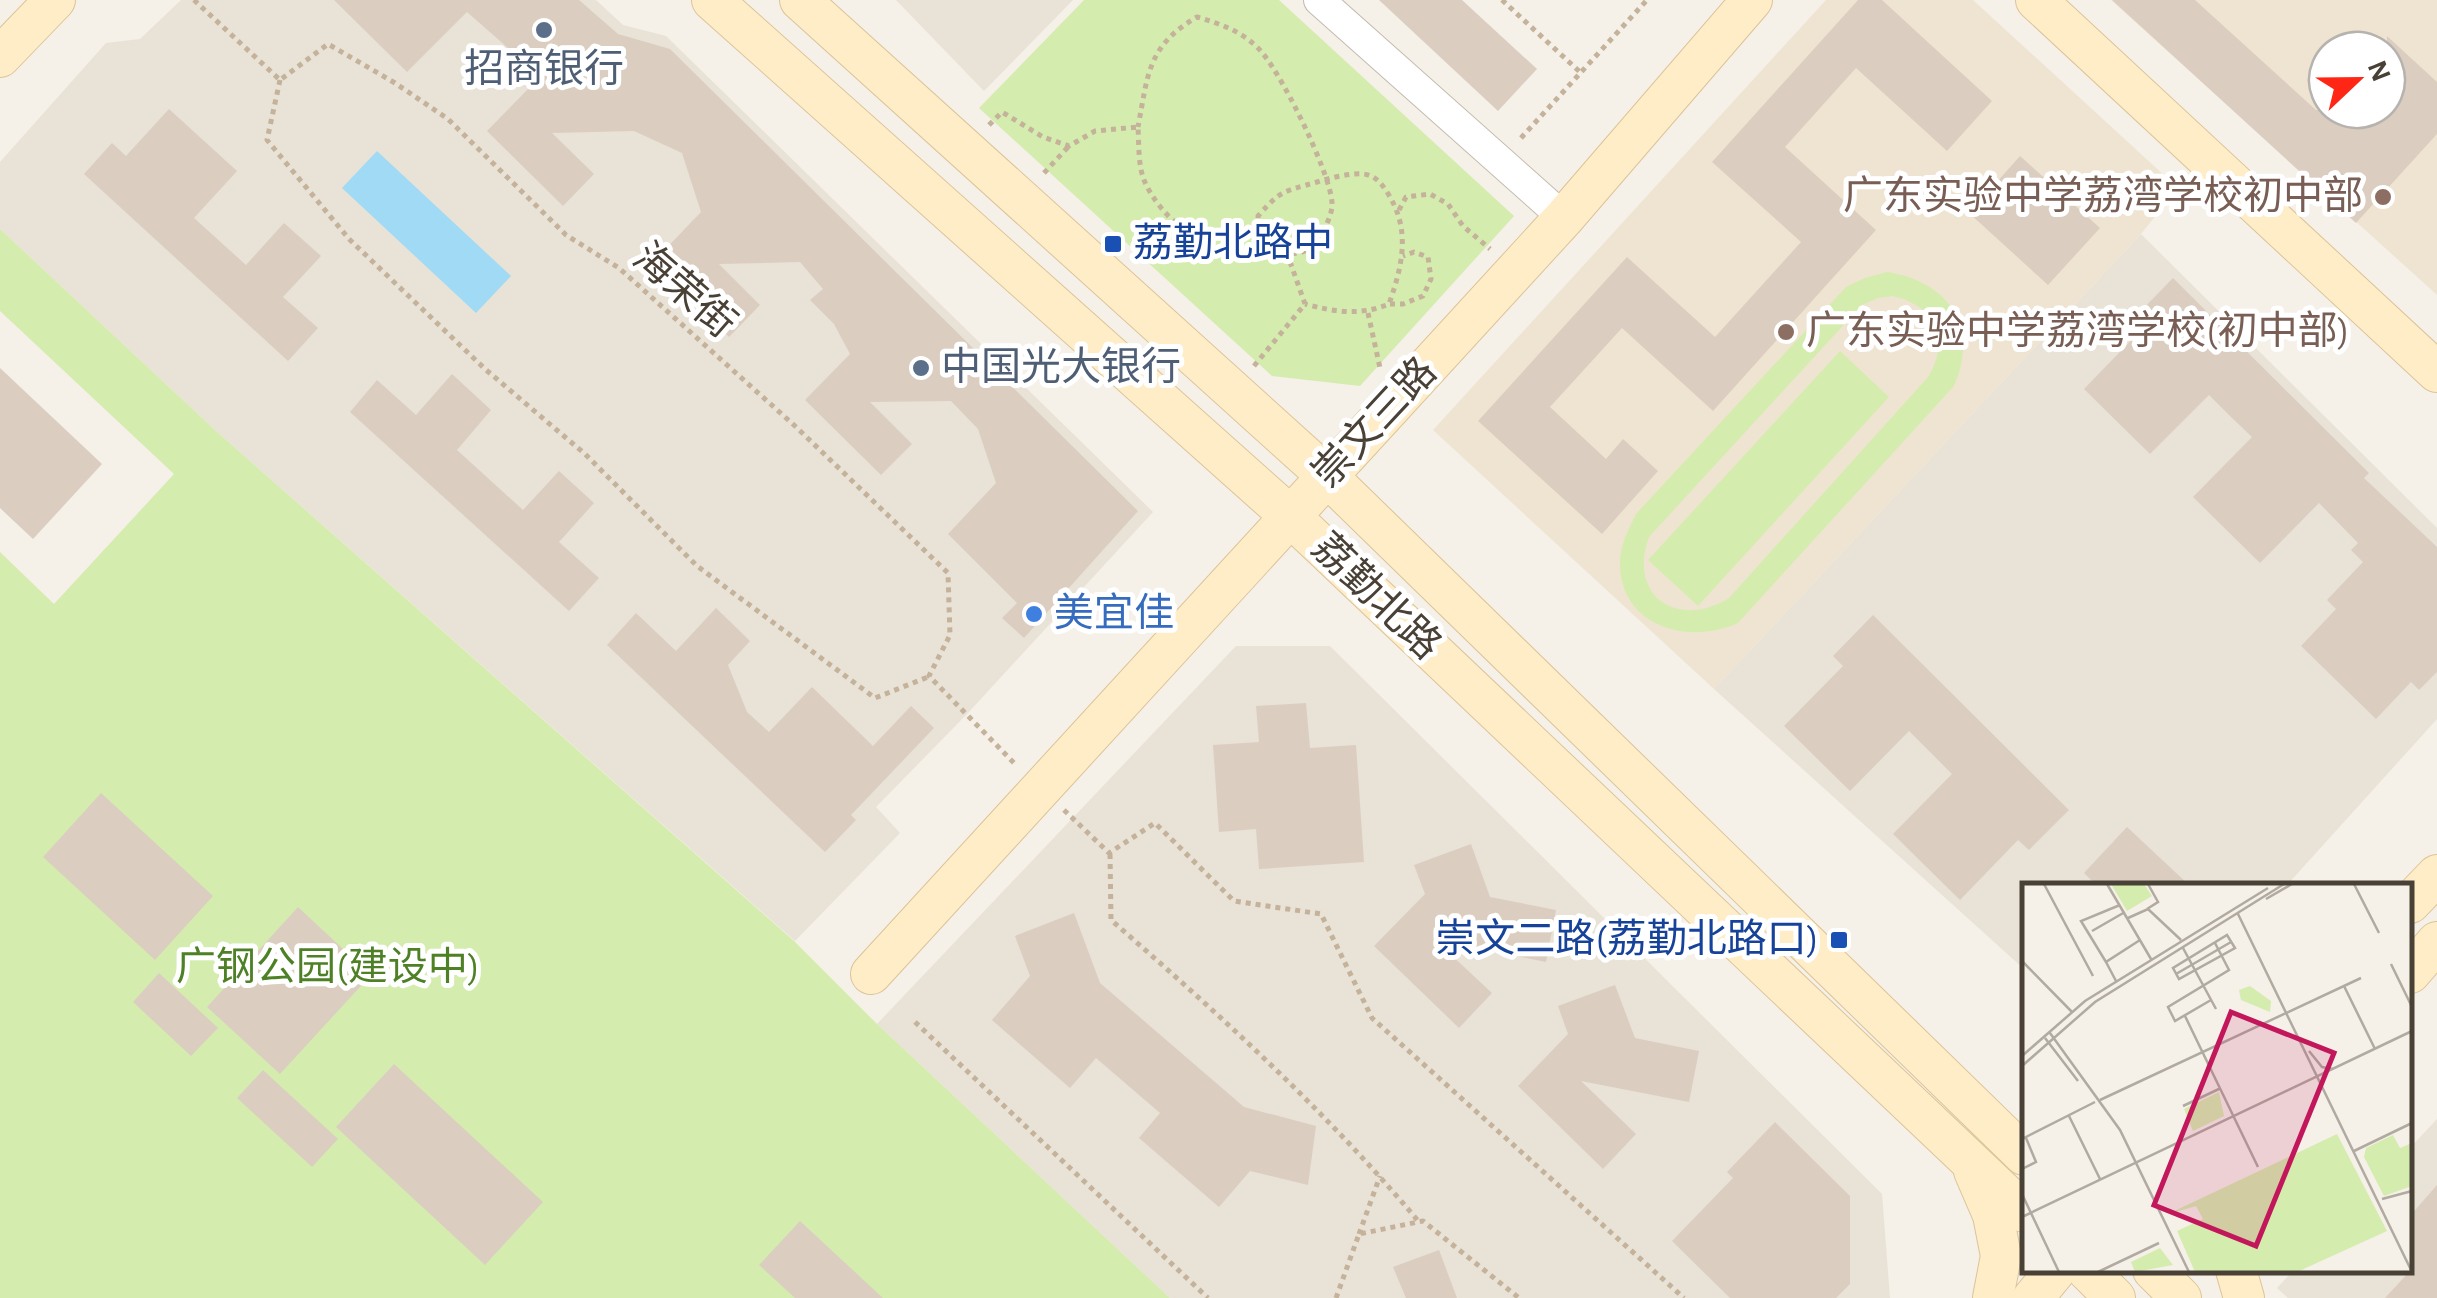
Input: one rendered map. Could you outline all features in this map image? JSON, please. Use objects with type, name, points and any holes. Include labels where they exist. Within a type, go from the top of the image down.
[{"type":"main road","points":[[0,57],[54,0]]},
{"type":"main road","name":"荔勤北路","points":[[712,0],[1290,516],[2022,1210]]},
{"type":"main road","name":"荔勤北路","points":[[800,0],[1326,475],[2022,1153]]},
{"type":"main road","name":"崇文三路","points":[[871,974],[1564,218],[1752,0]]},
{"type":"main road","points":[[2036,0],[2437,372]]},
{"type":"main road","points":[[2412,901],[2437,875]]},
{"type":"main road","points":[[2412,970],[2437,942]]},
{"type":"main road","points":[[1981,1115],[2022,1125]]},
{"type":"main road","points":[[1970,1163],[1992,1214],[2001,1256],[1992,1298]]},
{"type":"main road","points":[[2034,1298],[2054,1273]]},
{"type":"main road","points":[[2090,1273],[2118,1298],[2147,1273]]},
{"type":"main road","points":[[2153,1273],[2181,1298]]},
{"type":"main road","points":[[2237,1273],[2244,1298]]},
{"type":"street","points":[[1319,0],[1564,218]]},
{"type":"path","points":[[194,0],[280,80],[267,140],[349,239],[485,370],[585,454],[697,566],[875,698],[929,676],[1110,853],[1112,920],[1206,1002],[1380,1176],[1418,1222]]},
{"type":"path","points":[[1502,0],[1581,73]]},
{"type":"path","points":[[1500,161],[1647,0]]},
{"type":"path","points":[[1197,17],[1231,27],[1260,49],[1292,99],[1324,180],[1333,204],[1322,234],[1306,252],[1288,256],[1275,253],[1259,258],[1231,253],[1192,236],[1165,214],[1142,178],[1138,128],[1153,58],[1172,32],[1197,17]]},
{"type":"path","name":"海荣街","points":[[280,80],[328,44],[448,119],[566,235],[619,268],[865,490],[948,574],[950,634],[929,676]]},
{"type":"path","points":[[979,134],[1002,112],[1043,137],[1069,146]]},
{"type":"path","points":[[1037,181],[1069,146],[1094,131],[1138,128]]},
{"type":"path","points":[[1259,258],[1258,216],[1278,193],[1364,174],[1380,181],[1399,210],[1404,256],[1389,304]]},
{"type":"path","points":[[1399,210],[1406,198],[1430,194],[1448,204],[1463,226],[1496,254]]},
{"type":"path","points":[[1305,304],[1334,311],[1368,312],[1424,296],[1431,279],[1428,257],[1414,252],[1404,256]]},
{"type":"path","points":[[1288,256],[1305,304]]},
{"type":"path","points":[[1247,375],[1305,304]]},
{"type":"path","points":[[1368,312],[1382,379]]},
{"type":"path","points":[[1110,853],[1154,823],[1234,901],[1321,914],[1372,1018],[1684,1298]]},
{"type":"path","points":[[915,1022],[1208,1298]]},
{"type":"path","points":[[1336,1298],[1380,1176]]},
{"type":"path","points":[[1359,1234],[1423,1221],[1518,1298]]},
{"type":"shaded area","points":[[181,0],[596,0],[623,25],[666,36],[1153,512],[876,807],[900,833],[795,941],[216,431],[0,229],[0,162],[106,43],[140,39]]},
{"type":"shaded area","points":[[896,0],[1073,0],[984,91]]},
{"type":"shaded area","name":"广东实验中学荔湾学校(初中部)","points":[[1826,0],[1973,0],[2178,188],[2141,234],[1714,689],[1433,430]]},
{"type":"shaded area","name":"广东实验中学荔湾学校初中部","points":[[2111,0],[2437,0],[2437,295]]},
{"type":"shaded area","points":[[2141,234],[2437,528],[2437,719],[2289,883],[2022,883],[2022,967],[1714,689]]},
{"type":"shaded area","points":[[1236,646],[1330,646],[1882,1194],[1890,1298],[1170,1298],[877,1024]]},
{"type":"shaded area","points":[[2437,1119],[2437,1298],[2288,1298],[2277,1288],[2291,1273],[2412,1273],[2412,1146]]},
{"type":"green space","points":[[1084,0],[1279,0],[1514,216],[1360,386],[1272,376],[979,108]]},
{"type":"green space","name":"广钢公园(建设中)","points":[[0,229],[216,431],[794,941],[877,1024],[1170,1298],[0,1298],[0,552],[54,604],[174,474],[0,311]]},
{"type":"green space","points":[[1887,272],[1927,285],[1942,296],[1960,326],[1963,345],[1954,386],[1738,623],[1700,632],[1680,631],[1646,617],[1624,587],[1620,566],[1627,532],[1636,514],[1846,287]],"holes":[[[1893,296],[1929,316],[1935,326],[1938,350],[1928,377],[1729,598],[1692,610],[1662,602],[1651,591],[1645,576],[1649,537],[1862,305]]]},
{"type":"green space","points":[[1840,351],[1889,397],[1698,606],[1648,560]]},
{"type":"water","points":[[377,151],[511,276],[476,313],[342,188]]},
{"type":"building","points":[[334,0],[579,0],[618,34],[670,49],[1138,511],[1024,638],[1002,618],[1017,603],[948,534],[996,483],[978,429],[951,401],[870,402],[912,444],[881,475],[805,400],[850,354],[834,324],[810,300],[823,289],[800,262],[719,264],[760,305],[729,337],[653,262],[701,212],[682,153],[634,131],[552,133],[594,174],[563,206],[487,131],[532,85],[516,55],[467,12],[407,72]]},
{"type":"building","points":[[1379,0],[1462,0],[1537,69],[1498,111]]},
{"type":"building","points":[[1858,0],[1882,0],[1992,101],[1947,151],[1856,68],[1785,147],[1876,230],[1713,411],[1622,328],[1550,407],[1606,459],[1623,439],[1658,471],[1602,534],[1478,421],[1627,257],[1715,337],[1801,242],[1712,162]]},
{"type":"building","points":[[2112,0],[2195,0],[2307,102],[2307,130],[2407,130],[2407,54],[2437,82],[2437,134],[2356,223]]},
{"type":"building","points":[[169,109],[237,171],[194,218],[246,265],[284,223],[321,256],[283,297],[318,328],[288,361],[84,174],[112,143],[126,156]]},
{"type":"building","points":[[2020,156],[2100,228],[2048,285],[1969,213]]},
{"type":"building","points":[[2173,278],[2369,473],[2364,478],[2437,547],[2437,672],[2419,690],[2411,682],[2376,719],[2301,646],[2336,609],[2327,600],[2363,562],[2351,550],[2358,543],[2319,503],[2260,563],[2193,497],[2252,437],[2209,395],[2150,454],[2084,389],[2143,328],[2133,319]]},
{"type":"building","points":[[0,368],[102,464],[33,539],[0,508]]},
{"type":"building","points":[[452,374],[491,410],[457,450],[523,510],[559,471],[594,503],[559,542],[599,578],[569,611],[350,412],[377,380],[416,415]]},
{"type":"building","points":[[716,608],[750,641],[728,665],[747,712],[769,732],[812,687],[873,746],[911,706],[934,728],[851,815],[856,820],[825,852],[607,645],[636,613],[676,651]]},
{"type":"building","points":[[1873,615],[2069,810],[2029,850],[2018,840],[1960,900],[1893,834],[1952,774],[1909,731],[1850,791],[1784,726],[1843,666],[1833,656]]},
{"type":"building","points":[[1306,703],[1310,748],[1356,745],[1364,862],[1259,869],[1256,829],[1219,832],[1213,745],[1259,742],[1256,706]]},
{"type":"building","points":[[101,793],[213,896],[155,960],[43,857]]},
{"type":"building","points":[[2127,827],[2187,883],[2094,883],[2084,873]]},
{"type":"building","points":[[1471,844],[1490,897],[1556,910],[1546,962],[1434,939],[1492,993],[1459,1028],[1374,946],[1425,894],[1414,865]]},
{"type":"building","points":[[298,907],[371,975],[280,1074],[207,1007]]},
{"type":"building","points":[[1074,913],[1100,983],[1244,1107],[1316,1126],[1308,1185],[1250,1171],[1219,1207],[1139,1138],[1160,1113],[1096,1058],[1070,1088],[992,1020],[1030,976],[1015,936]]},
{"type":"building","points":[[159,973],[218,1028],[191,1056],[133,1002]]},
{"type":"building","points":[[1615,985],[1635,1038],[1699,1051],[1689,1102],[1581,1081],[1636,1134],[1603,1169],[1518,1086],[1568,1034],[1558,1006]]},
{"type":"building","points":[[394,1064],[543,1202],[485,1265],[336,1127]]},
{"type":"building","points":[[263,1070],[338,1139],[312,1167],[237,1098]]},
{"type":"building","points":[[1775,1122],[1850,1196],[1850,1284],[1836,1298],[1730,1298],[1672,1241],[1733,1178],[1727,1172]]},
{"type":"building","points":[[2437,1185],[2437,1298],[2385,1298],[2412,1273],[2412,1214]]},
{"type":"building","points":[[800,1221],[883,1298],[795,1298],[759,1265]]},
{"type":"building","points":[[1439,1250],[1457,1298],[1406,1298],[1393,1267]]},
{"type":"place","name":"招商银行","points":[[544,30]]},
{"type":"place","name":"广东实验中学荔湾学校初中部","points":[[2383,197]]},
{"type":"place","name":"荔勤北路中","points":[[1113,244]]},
{"type":"place","name":"广东实验中学荔湾学校(初中部)","points":[[1786,332]]},
{"type":"place","name":"中国光大银行","points":[[921,368]]},
{"type":"place","name":"美宜佳","points":[[1034,614]]},
{"type":"place","name":"崇文二路(荔勤北路口)","points":[[1839,940]]}]
